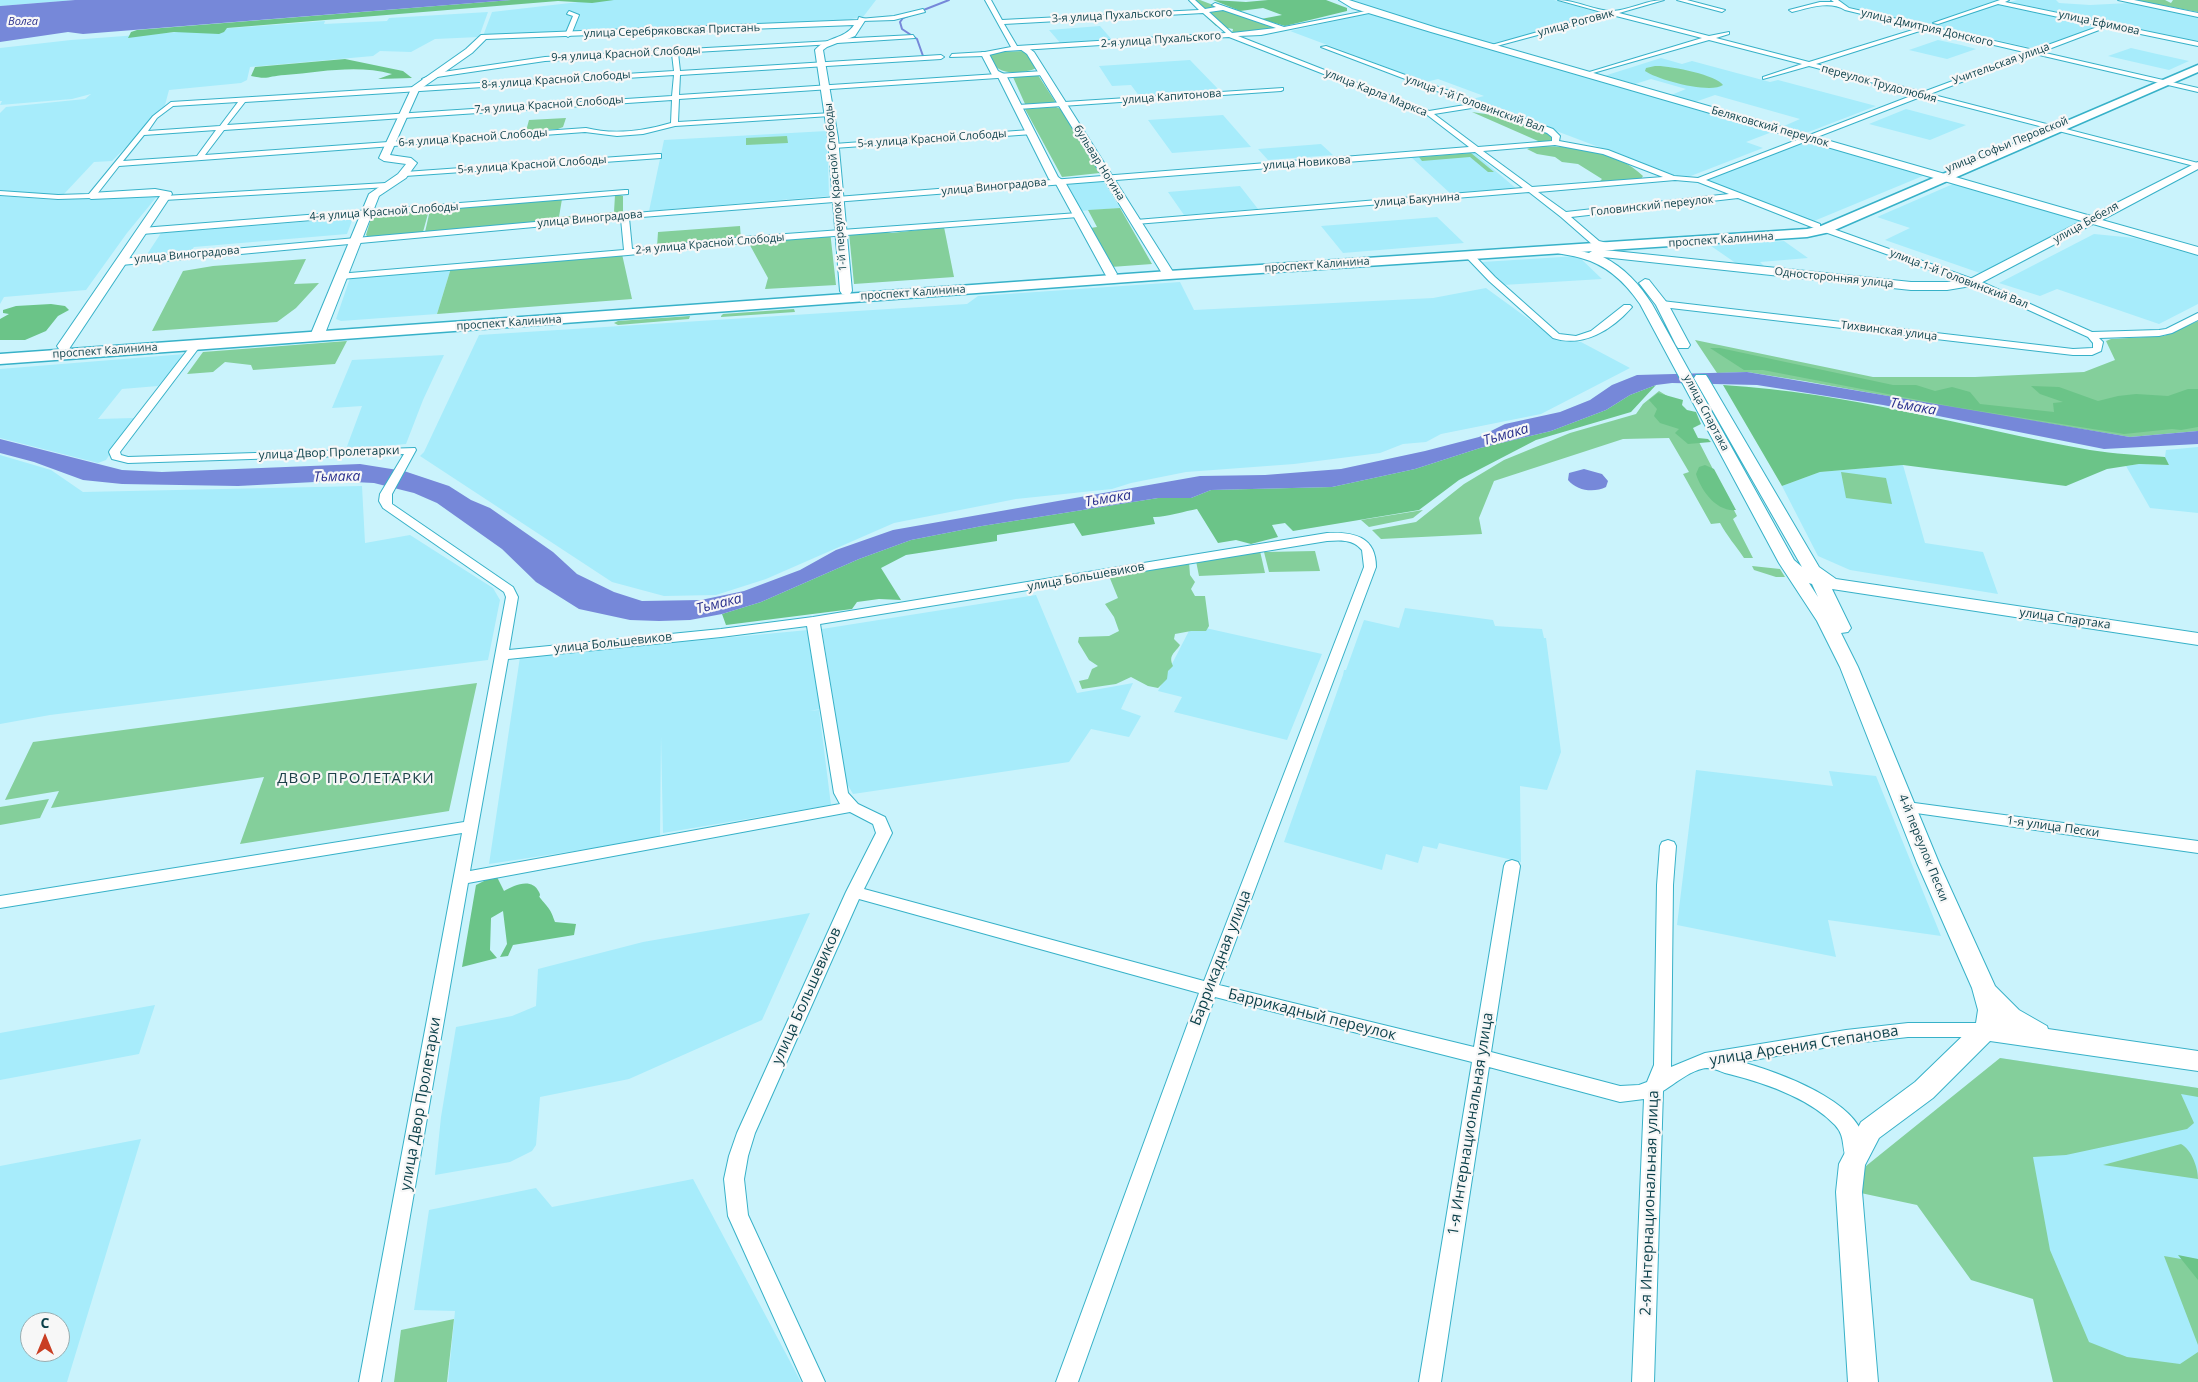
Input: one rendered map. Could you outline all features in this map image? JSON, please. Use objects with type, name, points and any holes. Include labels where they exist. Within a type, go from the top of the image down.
[{"type":"main road","name":"улица Софьи Перовской","points":[[1821,227],[2054,129],[2198,64]]},
{"type":"main road","name":"улица Софьи Перовской","points":[[2161,82],[2198,68]]},
{"type":"main road","name":"проспект Калинина","points":[[1603,249],[1821,227]]},
{"type":"main road","name":"проспект Калинина","points":[[0,359],[196,345],[490,316],[842,295],[1563,247],[1643,252],[1803,234],[1821,227]]},
{"type":"main road","name":"проспект Калинина","points":[[0,352],[217,335],[473,326],[1111,274],[1470,256],[1563,247]]},
{"type":"main road","points":[[473,326],[480,320],[490,316]]},
{"type":"main road","points":[[196,345],[217,335]]},
{"type":"main road","points":[[44,356],[64,346]]},
{"type":"street","name":"бульвар Ногина","points":[[988,0],[1023,50],[1043,73],[1168,272]]},
{"type":"street","name":"улица Карла Маркса","points":[[1192,0],[1232,36],[1428,113],[1564,215],[1603,249]]},
{"type":"street","points":[[1205,0],[1222,8],[1285,29]]},
{"type":"street","name":"Беляковский переулок","points":[[1343,0],[1350,5],[1369,11],[2198,251]]},
{"type":"street","name":"переулок Трудолюбия","points":[[1561,0],[1920,95],[2198,165]]},
{"type":"street","name":"улица Роговик","points":[[1492,46],[1661,0]]},
{"type":"street","points":[[1680,0],[1722,10]]},
{"type":"street","points":[[2122,0],[2198,15]]},
{"type":"street","points":[[1765,78],[2003,1]]},
{"type":"street","name":"улица Ефимова","points":[[2003,1],[2198,44]]},
{"type":"street","points":[[1792,10],[1836,2]]},
{"type":"street","name":"улица Дмитрия Донского","points":[[1836,2],[1847,9],[2198,90]]},
{"type":"street","name":"3-я улица Пухальского","points":[[1002,22],[1204,11],[1222,8]]},
{"type":"street","name":"улица Серебряковская Пристань","points":[[436,75],[469,52],[484,37],[568,35],[861,21],[894,18],[923,11]]},
{"type":"street","name":"2-я улица Пухальского","points":[[952,56],[985,54],[995,51],[1232,36],[1285,29],[1369,11]]},
{"type":"street","points":[[568,35],[576,15],[569,13]]},
{"type":"street","points":[[820,63],[819,49],[854,33],[861,21]]},
{"type":"street","name":"Учительская улица","points":[[1699,180],[1806,137],[2107,25]]},
{"type":"street","points":[[1588,74],[1727,33]]},
{"type":"street","name":"9-я улица Красной Слободы","points":[[421,80],[436,75],[546,59],[913,37]]},
{"type":"street","name":"улица 1-й Головинский Вал","points":[[1324,47],[1550,131],[1556,136],[1555,144],[1605,152],[1675,178]]},
{"type":"street","points":[[674,124],[677,72],[675,52]]},
{"type":"street","points":[[985,54],[995,73],[1002,76],[1054,179],[1060,182],[1111,274]]},
{"type":"street","name":"8-я улица Красной Слободы","points":[[143,133],[155,117],[171,104],[941,57]]},
{"type":"street","name":"1-й переулок Красной Слободы","points":[[820,63],[834,146],[842,295]]},
{"type":"street","name":"7-я улица Красной Слободы","points":[[143,133],[405,114],[1043,73]]},
{"type":"street","points":[[319,332],[374,194],[405,174],[412,162],[405,159],[385,159],[415,89],[436,75]]},
{"type":"street","name":"улица Капитонова","points":[[1063,104],[1281,89]]},
{"type":"street","points":[[200,158],[242,101]]},
{"type":"street","points":[[1018,107],[1063,104]]},
{"type":"street","points":[[1428,113],[1476,105]]},
{"type":"street","name":"6-я улица Красной Слободы","points":[[116,164],[583,130],[600,133],[644,131],[674,124],[830,114]]},
{"type":"street","name":"5-я улица Красной Слободы","points":[[834,146],[1030,132]]},
{"type":"street","points":[[91,196],[143,133]]},
{"type":"street","name":"улица Новикова","points":[[1060,182],[1555,144]]},
{"type":"street","name":"5-я улица Красной Слободы","points":[[405,174],[658,156]]},
{"type":"street","name":"улица Бебеля","points":[[1973,282],[2198,165]]},
{"type":"street","name":"улица Бакунина","points":[[1136,222],[1675,178],[1699,180]]},
{"type":"street","name":"улица 1-й Головинский Вал","points":[[1699,180],[1973,282],[2091,335]]},
{"type":"street","name":"улица Виноградова","points":[[121,262],[356,239],[625,216],[1060,182]]},
{"type":"street","points":[[164,198],[386,185]]},
{"type":"street","points":[[0,193],[30,196],[91,196],[158,192],[167,194],[64,346]]},
{"type":"street","name":"4-я улица Красной Слободы","points":[[142,230],[625,192]]},
{"type":"street","name":"Головинский переулок","points":[[1564,215],[1739,196]]},
{"type":"street","name":"2-я улица Красной Слободы","points":[[341,276],[840,233],[1078,215]]},
{"type":"street","points":[[625,216],[628,252]]},
{"type":"street","name":"улица Спартака","points":[[1563,247],[1592,256],[1603,249]]},
{"type":"street","name":"улица Спартака","points":[[1603,249],[1628,266],[1652,290],[1662,304],[1685,362]]},
{"type":"street","name":"улица Спартака","points":[[1603,249],[1642,298],[1685,362],[1818,577]]},
{"type":"street","points":[[1628,266],[1632,260],[1643,252]]},
{"type":"street","name":"Односторонняя улица","points":[[1643,252],[1695,263],[1911,286],[1944,286],[1973,282]]},
{"type":"street","points":[[1470,256],[1492,279],[1544,326],[1556,336],[1565,339],[1577,339],[1594,333],[1627,307]]},
{"type":"street","name":"Тихвинская улица","points":[[1662,304],[2073,352],[2092,352],[2098,349],[2098,342],[2091,335]]},
{"type":"street","points":[[2091,335],[2159,333],[2169,331],[2198,316]]},
{"type":"street","name":"улица Двор Пролетарки","points":[[196,345],[114,452],[116,458],[128,460],[411,450],[387,493],[385,501],[389,508],[510,591],[512,598],[370,1382]]},
{"type":"street","name":"улица Спартака","points":[[1704,395],[1755,505],[1787,563],[1800,575],[1818,577],[1850,587],[2198,639]]},
{"type":"street","points":[[1755,505],[1775,506]]},
{"type":"street","name":"улица Большевиков","points":[[502,655],[721,633],[813,621],[1327,537],[1345,537],[1357,540]]},
{"type":"street","name":"Баррикадная улица","points":[[1067,1382],[1209,989],[1310,720],[1370,568],[1370,552],[1367,546],[1357,540]]},
{"type":"street","name":"4-й переулок Пески","points":[[1787,563],[1826,621],[1849,667],[1928,863],[1984,988],[1990,1010],[1989,1023],[1985,1030]]},
{"type":"street","name":"4-й переулок Пески","points":[[1818,577],[1841,624],[1852,662],[1849,667]]},
{"type":"street","name":"4-й переулок Пески","points":[[1841,624],[1842,600],[1850,587]]},
{"type":"street","points":[[813,621],[841,793],[844,800],[852,808]]},
{"type":"street","name":"1-я улица Пески","points":[[1907,807],[2198,847]]},
{"type":"street","points":[[462,878],[852,808]]},
{"type":"street","name":"улица Большевиков","points":[[814,1382],[738,1216],[733,1180],[738,1152],[748,1128],[854,892],[883,836],[884,830],[878,819],[852,808]]},
{"type":"street","points":[[0,902],[471,826]]},
{"type":"street","name":"2-я Интернациональная улица","points":[[1643,1382],[1654,1086],[1663,1065],[1665,885],[1668,846]]},
{"type":"street","name":"1-я Интернациональная улица","points":[[1430,1382],[1512,866]]},
{"type":"street","name":"Баррикадный переулок","points":[[854,892],[1209,989],[1482,1057],[1620,1094],[1639,1093],[1654,1086]]},
{"type":"street","points":[[1984,988],[1997,1005],[2011,1018],[2034,1031],[2059,1040]]},
{"type":"street","name":"улица Арсения Степанова","points":[[1654,1086],[1683,1067],[1705,1060],[1846,1036],[1908,1030],[1985,1030],[2198,1061]]},
{"type":"street","points":[[1852,1164],[1870,1130],[1924,1090],[1985,1030]]},
{"type":"street","points":[[1705,1060],[1743,1068],[1803,1091],[1822,1103],[1844,1122],[1854,1136],[1856,1148],[1849,1192],[1863,1382]]},
{"type":"shaded area","points":[[0,0],[75,0],[0,6]]},
{"type":"shaded area","points":[[596,0],[876,0],[863,17],[833,22],[483,36],[492,12]]},
{"type":"shaded area","points":[[1350,0],[1554,0],[1604,14],[1494,44],[1354,4]]},
{"type":"shaded area","points":[[1838,0],[2003,0],[1926,25],[1846,6]]},
{"type":"shaded area","points":[[2017,0],[2056,0],[2059,3],[2090,5],[2129,3],[2198,17],[2198,42],[2010,2]]},
{"type":"shaded area","points":[[1999,4],[2099,26],[2036,49],[1934,26]]},
{"type":"shaded area","points":[[488,12],[479,37],[435,39],[411,52],[380,51],[373,56],[250,67],[247,80],[241,83],[169,90],[165,105],[112,161],[94,162],[64,194],[43,195],[0,190],[0,113],[6,107],[85,99],[91,94],[72,99],[0,105],[2,101],[0,101],[0,48],[71,40],[325,21],[324,24],[387,21],[389,18]]},
{"type":"shaded area","points":[[1370,13],[1772,132],[1746,142],[1763,148],[1683,179],[1472,99],[1484,96],[1438,79],[1426,82],[1290,31]]},
{"type":"shaded area","points":[[1100,26],[1113,41],[1062,45],[1049,30]]},
{"type":"shaded area","points":[[1938,40],[1976,49],[1947,59],[1909,50]]},
{"type":"shaded area","points":[[2131,48],[2189,61],[2169,70],[2108,56]]},
{"type":"shaded area","points":[[1661,58],[1682,64],[1692,61],[1770,82],[1778,80],[1876,106],[1806,133],[1784,126],[1800,119],[1715,95],[1695,102],[1671,95],[1686,89],[1651,79],[1635,84],[1604,76]]},
{"type":"shaded area","points":[[1190,60],[1220,91],[1140,97],[1131,85],[1112,86],[1099,66]]},
{"type":"shaded area","points":[[1906,109],[1966,125],[1930,140],[1869,124]]},
{"type":"shaded area","points":[[1223,115],[1251,147],[1172,153],[1148,120]]},
{"type":"shaded area","points":[[827,131],[829,196],[649,211],[664,140]]},
{"type":"shaded area","points":[[1805,137],[1930,173],[1814,221],[1699,180]]},
{"type":"shaded area","points":[[1321,144],[1333,155],[1268,160],[1258,149]]},
{"type":"shaded area","points":[[1473,152],[1518,190],[1453,196],[1411,157]]},
{"type":"shaded area","points":[[1102,179],[1120,208],[1080,211],[1065,182]]},
{"type":"shaded area","points":[[1953,184],[2080,221],[1980,273],[1885,240],[1910,228],[1877,217]]},
{"type":"shaded area","points":[[1240,186],[1258,209],[1184,215],[1168,192]]},
{"type":"shaded area","points":[[159,194],[127,233],[86,290],[4,297],[0,304],[0,196],[56,200]]},
{"type":"shaded area","points":[[1437,217],[1464,243],[1343,253],[1321,226]]},
{"type":"shaded area","points":[[353,218],[347,234],[194,247],[191,251],[146,256],[161,233]]},
{"type":"shaded area","points":[[2094,234],[2135,238],[2198,256],[2198,304],[2159,324],[2057,289],[2040,296],[1999,283]]},
{"type":"shaded area","points":[[1784,241],[1808,258],[1760,262],[1766,268],[1740,266],[1711,246]]},
{"type":"shaded area","points":[[1578,256],[1602,279],[1503,285],[1482,262]]},
{"type":"shaded area","points":[[451,268],[437,314],[341,321],[336,319],[350,278]]},
{"type":"shaded area","points":[[1180,282],[1194,310],[1433,298],[1486,288],[1556,339],[1581,342],[1630,368],[1541,414],[1441,434],[1426,442],[1403,444],[1380,453],[1294,464],[1186,472],[1131,483],[1112,489],[1016,499],[894,523],[766,579],[716,595],[664,596],[612,582],[420,456],[424,452],[479,335],[967,304],[978,296]]},
{"type":"shaded area","points":[[185,354],[158,386],[122,389],[98,419],[134,418],[106,460],[98,463],[0,438],[0,369]]},
{"type":"shaded area","points":[[444,355],[423,400],[406,444],[346,449],[362,406],[332,408],[352,360]]},
{"type":"shaded area","points":[[2198,447],[2198,513],[2150,508],[2126,466],[2139,464],[2169,465],[2165,457],[2166,450]]},
{"type":"shaded area","points":[[0,455],[51,470],[83,492],[362,486],[365,543],[410,535],[493,588],[500,600],[488,660],[50,715],[0,724]]},
{"type":"shaded area","points":[[1903,465],[1925,543],[1983,552],[1998,594],[1850,570],[1818,556],[1782,486],[1820,472]]},
{"type":"shaded area","points":[[1036,595],[1077,693],[1133,683],[1121,709],[1141,716],[1129,737],[1091,729],[1069,762],[853,794],[846,782],[822,629]]},
{"type":"shaded area","points":[[1405,608],[1493,620],[1495,626],[1542,629],[1544,638],[1546,638],[1561,752],[1547,790],[1520,786],[1521,862],[1439,843],[1437,849],[1423,846],[1418,863],[1386,854],[1382,870],[1284,842],[1344,670],[1346,670],[1364,620],[1399,628]]},
{"type":"shaded area","points":[[1192,625],[1322,654],[1287,740],[1174,712],[1182,697],[1158,691]]},
{"type":"shaded area","points":[[808,630],[821,709],[809,711],[819,710],[831,805],[663,833],[661,736],[660,838],[489,864],[520,657]]},
{"type":"shaded area","points":[[1696,770],[1833,786],[1829,771],[1876,776],[1941,936],[1828,920],[1836,957],[1677,925]]},
{"type":"shaded area","points":[[810,913],[762,1020],[629,1079],[540,1097],[536,1145],[532,1151],[510,1162],[435,1175],[441,1117],[456,1027],[512,1016],[536,1006],[538,969],[643,942]]},
{"type":"shaded area","points":[[155,1005],[139,1054],[0,1080],[0,1033]]},
{"type":"shaded area","points":[[2000,1058],[2198,1088],[2198,1382],[2053,1382]]},
{"type":"shaded area","points":[[141,1139],[67,1382],[0,1382],[0,1166]]},
{"type":"shaded area","points":[[693,1179],[801,1382],[448,1382],[455,1311],[414,1310],[429,1210],[536,1188],[552,1207]]},
{"type":"green space","points":[[511,0],[614,0],[592,3],[558,1],[227,28],[219,34],[174,32],[128,38],[131,32],[137,30]]},
{"type":"green space","points":[[1188,0],[1200,0],[1276,29],[1234,34],[1232,33],[1233,29],[1216,26]]},
{"type":"green space","points":[[1213,0],[1246,2],[1326,0],[1347,8],[1347,11],[1285,26],[1261,19],[1282,15],[1263,8],[1240,11]]},
{"type":"green space","points":[[2134,0],[2165,0],[2171,3],[2173,0],[2198,0],[2198,12]]},
{"type":"green space","points":[[998,52],[1028,52],[1037,68],[1018,72],[1003,71],[996,67],[989,56]]},
{"type":"green space","points":[[345,59],[403,71],[412,78],[378,79],[392,74],[352,69],[279,75],[265,78],[251,76],[255,67]]},
{"type":"green space","points":[[1655,66],[1702,74],[1719,81],[1723,85],[1707,88],[1684,85],[1645,71],[1646,68]]},
{"type":"green space","points":[[1038,75],[1056,103],[1025,104],[1013,77]]},
{"type":"green space","points":[[1056,107],[1061,109],[1100,173],[1062,177],[1025,109]]},
{"type":"green space","points":[[1472,112],[1512,118],[1549,134],[1553,138],[1552,141],[1537,143],[1538,141]]},
{"type":"green space","points":[[566,118],[563,127],[558,129],[526,131],[529,120]]},
{"type":"green space","points":[[787,136],[788,143],[746,145],[746,138]]},
{"type":"green space","points":[[1536,146],[1593,151],[1620,160],[1643,176],[1641,179],[1593,184],[1590,182],[1599,182],[1602,179],[1578,164],[1562,162],[1555,157],[1537,154],[1527,149]]},
{"type":"green space","points":[[1471,153],[1494,172],[1488,172],[1470,157],[1422,161],[1419,157]]},
{"type":"green space","points":[[615,194],[623,196],[623,212],[617,216],[425,232],[430,210]],"holes":[[[615,195],[614,212],[559,217],[562,199]]]},
{"type":"green space","points":[[1120,208],[1152,264],[1111,267],[1090,228],[1097,227],[1088,210]]},
{"type":"green space","points":[[429,210],[423,232],[368,237],[366,235],[372,215]]},
{"type":"green space","points":[[740,226],[741,240],[657,247],[658,232]]},
{"type":"green space","points":[[944,227],[954,277],[854,284],[849,233],[880,231],[892,233]]},
{"type":"green space","points":[[830,231],[836,285],[765,289],[768,278],[746,238]]},
{"type":"green space","points":[[622,254],[632,299],[437,314],[451,268]]},
{"type":"green space","points":[[306,259],[294,284],[319,283],[296,308],[277,322],[152,331],[183,271],[213,266]]},
{"type":"green space","points":[[51,304],[65,306],[69,310],[58,316],[46,331],[25,340],[0,340],[0,319],[9,314],[3,313],[3,310],[16,306]]},
{"type":"green space","points":[[794,309],[795,312],[721,317],[723,314]]},
{"type":"green space","points":[[690,316],[689,319],[618,325],[614,323],[618,321]]},
{"type":"green space","points":[[2198,321],[2198,431],[2130,437],[1747,372],[1717,373],[1695,340],[1873,377],[1975,377],[2084,372],[2115,360],[2106,341],[2111,339],[2164,336]]},
{"type":"green space","points":[[347,341],[335,364],[253,370],[251,365],[225,362],[213,372],[187,374],[203,352]]},
{"type":"green space","points":[[1710,348],[1720,348],[1893,385],[1916,385],[1935,391],[1952,387],[1970,392],[1980,404],[2054,412],[2053,403],[2063,402],[2040,394],[2031,386],[2059,387],[2098,401],[2136,394],[2168,396],[2188,389],[2198,389],[2198,427],[2124,434],[1955,407],[1763,370],[1744,370]]},
{"type":"green space","points":[[1656,385],[1631,412],[1536,440],[1459,480],[1419,510],[1293,531],[1285,523],[1272,525],[1278,537],[1251,544],[1236,540],[1218,543],[1197,509],[1153,517],[1155,524],[1082,536],[1074,523],[997,535],[997,541],[906,555],[881,568],[901,600],[879,599],[857,602],[852,609],[726,625],[722,614],[761,602],[859,559],[911,540],[982,526],[1158,498],[1191,498],[1211,490],[1332,487],[1415,469],[1480,448],[1551,431],[1606,410],[1630,395]]},
{"type":"green space","points":[[1723,385],[1816,395],[2090,450],[2165,457],[2169,465],[2139,464],[2107,469],[2066,486],[1903,465],[1820,472],[1782,486]]},
{"type":"green space","points":[[1659,391],[1679,403],[1737,516],[1733,519],[1753,558],[1744,558],[1720,523],[1711,524],[1683,474],[1689,472],[1669,438],[1623,439],[1494,481],[1479,518],[1482,534],[1381,539],[1372,530],[1416,522],[1464,484],[1504,460],[1570,433],[1636,414],[1643,404]]},
{"type":"green space","points":[[1658,393],[1683,400],[1682,405],[1687,410],[1696,412],[1701,424],[1693,428],[1698,438],[1708,439],[1711,442],[1688,444],[1675,433],[1679,429],[1660,423],[1654,416],[1657,409],[1649,400]]},
{"type":"green space","points":[[1705,465],[1714,469],[1736,510],[1729,510],[1710,499],[1696,474],[1699,467]]},
{"type":"green space","points":[[1841,472],[1886,478],[1892,504],[1846,498]]},
{"type":"green space","points":[[1423,510],[1413,518],[1369,527],[1361,520]]},
{"type":"green space","points":[[1260,551],[1265,573],[1199,576],[1196,561]]},
{"type":"green space","points":[[1315,551],[1320,571],[1269,572],[1264,552]]},
{"type":"green space","points":[[1189,562],[1190,575],[1195,582],[1191,589],[1195,596],[1205,596],[1209,626],[1206,631],[1175,634],[1174,639],[1180,645],[1171,659],[1173,666],[1168,671],[1167,679],[1158,688],[1148,686],[1131,677],[1116,684],[1082,689],[1079,681],[1088,679],[1092,669],[1098,666],[1089,660],[1078,642],[1079,637],[1109,636],[1119,631],[1114,617],[1105,604],[1118,598],[1109,576]]},
{"type":"green space","points":[[1752,566],[1780,569],[1785,577],[1776,577],[1754,570]]},
{"type":"green space","points":[[477,683],[449,811],[240,844],[264,777],[51,808],[59,791],[5,800],[33,742]]},
{"type":"green space","points":[[49,799],[40,818],[0,825],[0,807]]},
{"type":"green space","points":[[496,875],[504,891],[523,884],[536,887],[540,898],[550,909],[555,922],[576,924],[574,935],[513,945],[508,956],[500,957],[507,944],[503,911],[491,918],[490,950],[497,958],[462,967],[476,885]]},
{"type":"green space","points":[[2000,1058],[2198,1088],[2198,1097],[2181,1094],[2194,1123],[2187,1129],[2066,1155],[2033,1157],[2050,1250],[2089,1342],[2127,1357],[2180,1364],[2198,1352],[2198,1382],[2053,1382],[2033,1299],[1971,1280],[1917,1205],[1856,1192],[1866,1166]]},
{"type":"green space","points":[[2181,1144],[2188,1150],[2194,1160],[2198,1179],[2103,1165]]},
{"type":"green space","points":[[2178,1255],[2198,1259],[2198,1280]]},
{"type":"green space","points":[[2164,1256],[2198,1262],[2198,1345]]},
{"type":"green space","points":[[454,1319],[447,1382],[394,1382],[401,1330]]},
{"type":"water","name":"Волга","points":[[75,0],[511,0],[83,34],[68,32],[0,42],[0,6]]},
{"type":"water","name":"Тьмака","points":[[1747,372],[2130,437],[2198,431],[2198,444],[2104,449],[1883,405],[1757,385],[1672,383],[1656,385],[1630,395],[1606,410],[1551,431],[1480,448],[1415,469],[1332,487],[1211,490],[1191,498],[1158,498],[982,526],[911,540],[859,559],[761,602],[722,614],[690,620],[659,621],[630,620],[579,609],[536,582],[502,549],[437,503],[414,493],[374,483],[334,481],[238,486],[122,484],[83,480],[34,462],[0,453],[0,439],[122,470],[162,472],[360,464],[404,471],[449,486],[471,500],[490,508],[553,552],[577,574],[614,592],[642,601],[701,600],[744,591],[800,570],[836,550],[893,530],[1200,476],[1265,475],[1341,469],[1479,437],[1505,424],[1560,412],[1590,400],[1612,385],[1637,375]]},
{"type":"water","points":[[1584,469],[1602,474],[1608,481],[1606,487],[1586,490],[1576,487],[1568,480],[1569,473]]},
{"type":"waterway","points":[[923,56],[917,39],[902,29],[900,22],[903,18],[949,0]]},
{"type":"district","name":"ДВОР ПРОЛЕТАРКИ","points":[[356,779]]}]
